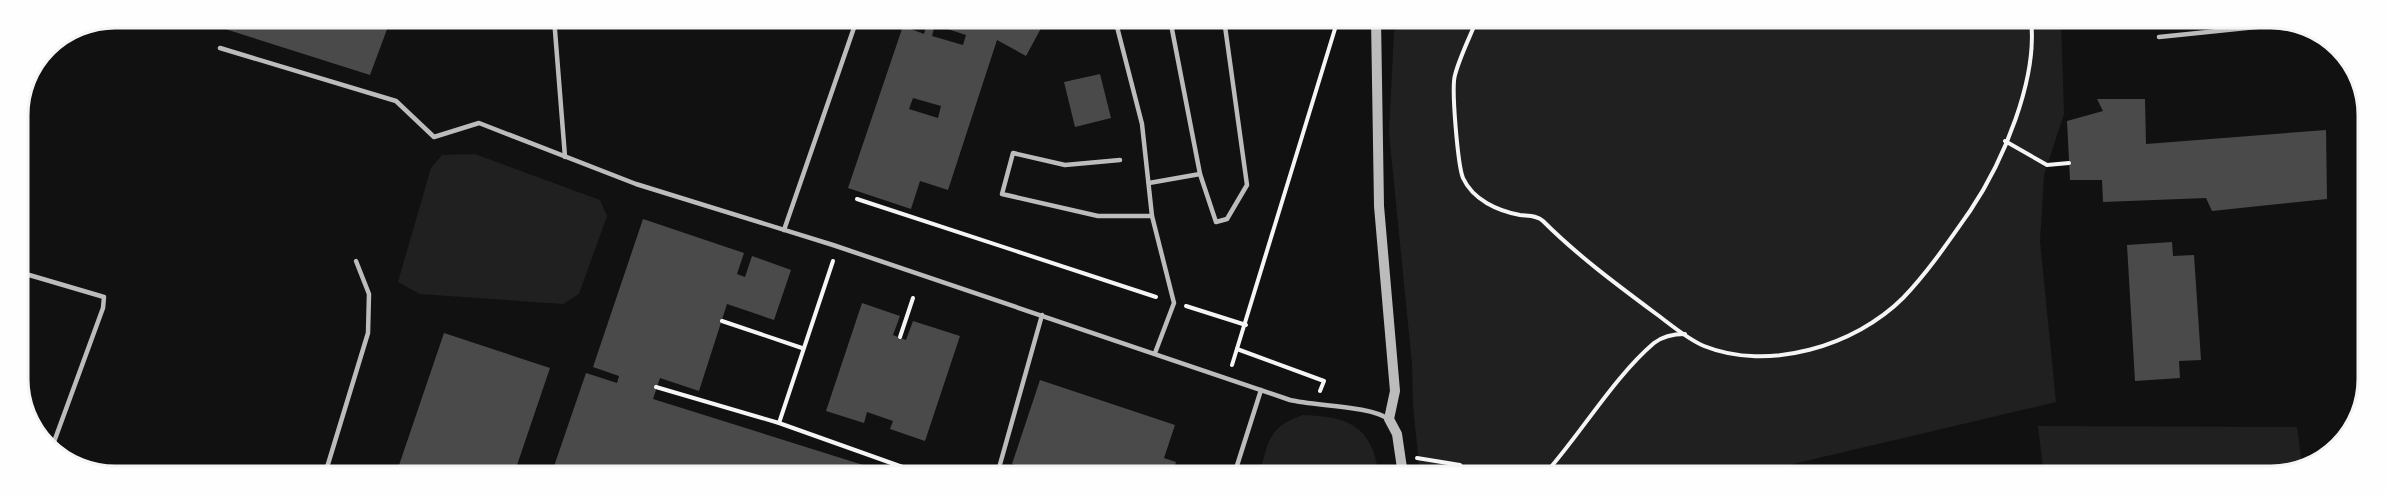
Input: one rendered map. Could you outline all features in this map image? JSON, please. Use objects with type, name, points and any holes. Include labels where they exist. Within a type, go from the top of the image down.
[{"type":"street","points":[[1376,28],[1379,206],[1395,391],[1389,419],[1397,434],[1402,465]]},
{"type":"lane","points":[[556,28],[565,157]]},
{"type":"lane","points":[[784,230],[854,28]]},
{"type":"lane","points":[[1117,28],[1142,124],[1152,216],[1174,303],[1155,353]]},
{"type":"lane","points":[[1172,28],[1200,174],[1216,222],[1227,219],[1247,185],[1225,28]]},
{"type":"lane","points":[[2159,37],[2247,28]]},
{"type":"lane","points":[[220,48],[396,100],[434,137],[479,123],[644,187],[784,230],[1261,390],[1314,406],[1379,412],[1389,419]]},
{"type":"lane","points":[[1120,160],[1065,165],[1013,153],[1002,194],[1098,216],[1152,216]]},
{"type":"lane","points":[[1149,183],[1200,174]]},
{"type":"lane","points":[[327,466],[368,333],[369,294],[356,261]]},
{"type":"lane","points":[[28,275],[104,297],[103,308],[55,440]]},
{"type":"lane","points":[[1000,466],[1042,315]]},
{"type":"lane","points":[[1237,465],[1261,390]]},
{"type":"path","points":[[1227,377],[1246,325],[1335,28]]},
{"type":"path","points":[[1473,28],[1454,77],[1453,90],[1462,176],[1471,191],[1494,207],[1539,217],[1591,264],[1703,346],[1730,354],[1763,357],[1809,349],[1865,327],[1902,299],[1942,251],[1975,203],[2006,141],[2028,73],[2032,28]]},
{"type":"path","points":[[2006,141],[2047,165],[2069,163]]},
{"type":"path","points":[[857,199],[1246,325]]},
{"type":"path","points":[[779,423],[832,261]]},
{"type":"path","points":[[900,337],[913,298]]},
{"type":"path","points":[[722,321],[802,348]]},
{"type":"path","points":[[1552,465],[1627,373],[1656,342],[1673,334],[1685,334]]},
{"type":"path","points":[[1237,349],[1324,381],[1314,406]]},
{"type":"path","points":[[656,387],[779,423],[899,466]]},
{"type":"path","points":[[1402,456],[1460,465]]},
{"type":"shaded area","points":[[1397,28],[2061,28],[2064,114],[2044,175],[2040,241],[2056,402],[1788,465],[1419,465],[1413,405],[1412,364],[1389,133],[1394,32]]},
{"type":"shaded area","points":[[475,154],[600,200],[607,216],[579,294],[563,304],[420,294],[398,282],[431,168],[442,155]]},
{"type":"shaded area","points":[[1303,415],[1319,416],[1334,418],[1356,427],[1371,445],[1377,465],[1262,465],[1271,437],[1282,425]]},
{"type":"shaded area","points":[[2038,426],[2297,427],[2301,460],[2277,465],[2043,465]]},
{"type":"building","points":[[222,28],[388,28],[370,75]]},
{"type":"building","points":[[902,28],[924,34],[926,28],[934,28],[932,36],[963,45],[966,35],[944,28],[1041,28],[1026,56],[997,40],[948,190],[920,181],[911,209],[848,188]],"holes":[[[913,98],[941,106],[938,118],[909,109]]]},
{"type":"building","points":[[1100,74],[1111,118],[1075,127],[1064,82]]},
{"type":"building","points":[[2097,99],[2145,99],[2146,144],[2326,130],[2327,199],[2212,211],[2206,198],[2103,202],[2102,180],[2070,180],[2067,121],[2103,111]]},
{"type":"building","points":[[643,219],[744,253],[737,274],[745,277],[752,256],[791,270],[774,320],[727,304],[699,391],[660,378],[653,399],[865,466],[554,466],[586,373],[617,383],[619,376],[593,367]]},
{"type":"building","points":[[2172,242],[2173,256],[2194,255],[2201,360],[2179,361],[2180,378],[2135,381],[2127,245]]},
{"type":"building","points":[[862,303],[900,316],[893,335],[906,340],[913,321],[960,336],[925,441],[890,429],[893,421],[867,412],[864,423],[826,411]]},
{"type":"building","points":[[444,333],[550,368],[517,466],[399,466]]},
{"type":"building","points":[[1040,380],[1175,425],[1164,458],[1176,462],[1175,466],[1012,464]]}]
